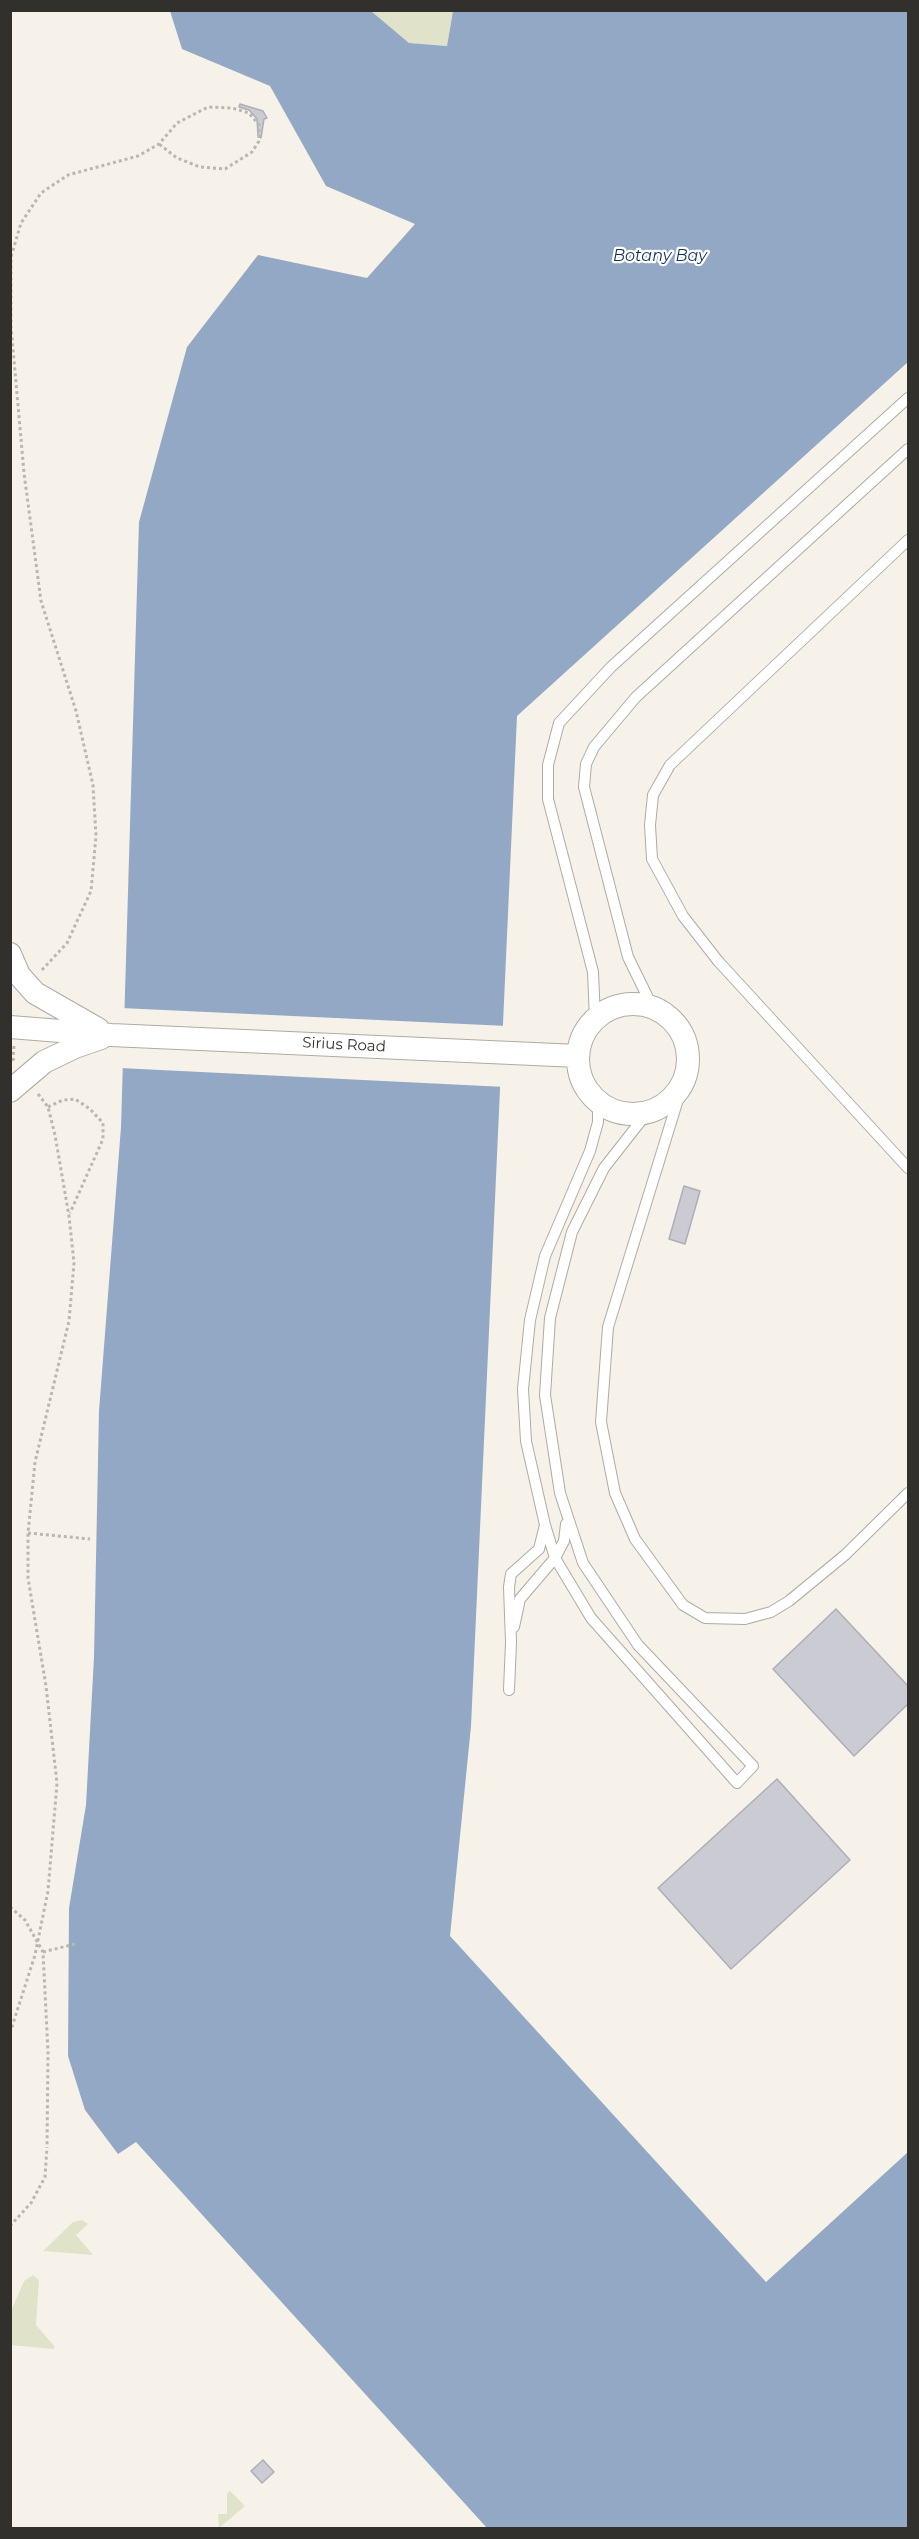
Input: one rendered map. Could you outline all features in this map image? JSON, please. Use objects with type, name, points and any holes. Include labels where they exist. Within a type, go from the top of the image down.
[{"type":"street","name":"Sirius Road","points":[[10,954],[19,975],[35,993],[77,1019],[111,1035]]},
{"type":"street","points":[[638,1004],[653,1008],[668,1017],[679,1029],[686,1045],[688,1063],[684,1080],[675,1095],[663,1106],[647,1113],[629,1115],[598,1102],[586,1089],[579,1073],[578,1056],[586,1030],[595,1019],[608,1010],[622,1005],[638,1004]]},
{"type":"street","name":"Sirius Road","points":[[10,1028],[111,1035],[578,1056]]},
{"type":"street","name":"Sirius Road","points":[[10,1091],[44,1062],[75,1047],[111,1035]]},
{"type":"lane","points":[[595,1019],[593,972],[548,799],[548,765],[559,723],[611,667],[909,398]]},
{"type":"lane","points":[[653,1008],[628,957],[584,787],[586,764],[594,747],[636,697],[909,449]]},
{"type":"lane","points":[[909,540],[670,765],[653,795],[650,825],[652,859],[683,916],[718,961],[909,1168]]},
{"type":"lane","points":[[684,1080],[608,1327],[601,1422],[615,1493],[635,1539],[683,1605],[705,1618],[745,1619],[771,1611],[789,1601],[845,1555],[909,1493]]},
{"type":"lane","points":[[598,1102],[598,1122],[590,1151],[545,1256],[530,1320],[523,1389],[526,1441],[545,1526],[555,1558],[591,1618],[737,1783],[753,1766],[638,1645],[583,1563],[560,1493],[545,1395],[550,1318],[572,1232],[604,1168],[647,1113]]},
{"type":"lane","points":[[511,1642],[520,1599],[555,1558],[564,1540],[567,1520]]},
{"type":"lane","points":[[509,1690],[511,1574],[539,1549],[545,1526]]},
{"type":"path","points":[[41,972],[67,943],[91,891],[96,836],[93,785],[76,711],[41,601],[24,473],[12,338],[11,257],[21,224],[41,193],[68,175],[116,164],[138,156],[159,144],[177,123],[208,107],[232,108],[249,113],[259,124],[259,141],[252,152],[225,169],[200,167],[177,158],[159,144]]},
{"type":"path","points":[[10,2033],[35,1955],[48,1891],[57,1783],[46,1686],[28,1578],[28,1533],[35,1462],[69,1321],[74,1263],[69,1216],[48,1107],[63,1100],[75,1099],[90,1109],[103,1123],[103,1139],[69,1216]]},
{"type":"path","points":[[28,1533],[90,1539]]},
{"type":"path","points":[[10,1907],[26,1920],[44,1952],[48,2052],[48,2147],[45,2177],[31,2203],[10,2226]]},
{"type":"path","points":[[44,1952],[75,1944]]},
{"type":"green space","points":[[371,11],[453,11],[447,46],[409,43]]},
{"type":"green space","points":[[82,2220],[88,2224],[76,2235],[93,2255],[43,2251],[73,2222]]},
{"type":"green space","points":[[33,2275],[39,2280],[36,2325],[55,2347],[53,2349],[11,2345],[12,2309],[24,2281]]},
{"type":"green space","points":[[230,2491],[245,2506],[219,2528],[218,2514],[227,2514],[227,2493]]},
{"type":"water","name":"Botany Bay","points":[[170,11],[371,11],[409,43],[447,46],[453,11],[908,11],[908,362],[517,716],[471,1726],[450,1936],[766,2282],[908,2152],[908,2528],[487,2528],[136,2142],[118,2154],[85,2110],[68,2056],[69,1908],[86,1805],[94,1657],[99,1411],[121,1127],[139,522],[187,347],[258,255],[367,278],[415,224],[326,186],[270,86],[182,49]]},
{"type":"pier","points":[[121,1008],[507,1026],[505,1087],[120,1068]]},
{"type":"building","points":[[240,104],[263,111],[267,118],[264,119],[261,138],[258,136],[257,119],[249,110],[239,107]]},
{"type":"building","points":[[684,1186],[700,1191],[685,1244],[669,1239]]},
{"type":"building","points":[[836,1609],[908,1686],[908,1704],[854,1756],[773,1669]]},
{"type":"building","points":[[777,1779],[850,1860],[731,1969],[658,1888]]},
{"type":"building","points":[[263,2460],[274,2472],[262,2483],[251,2471]]}]
